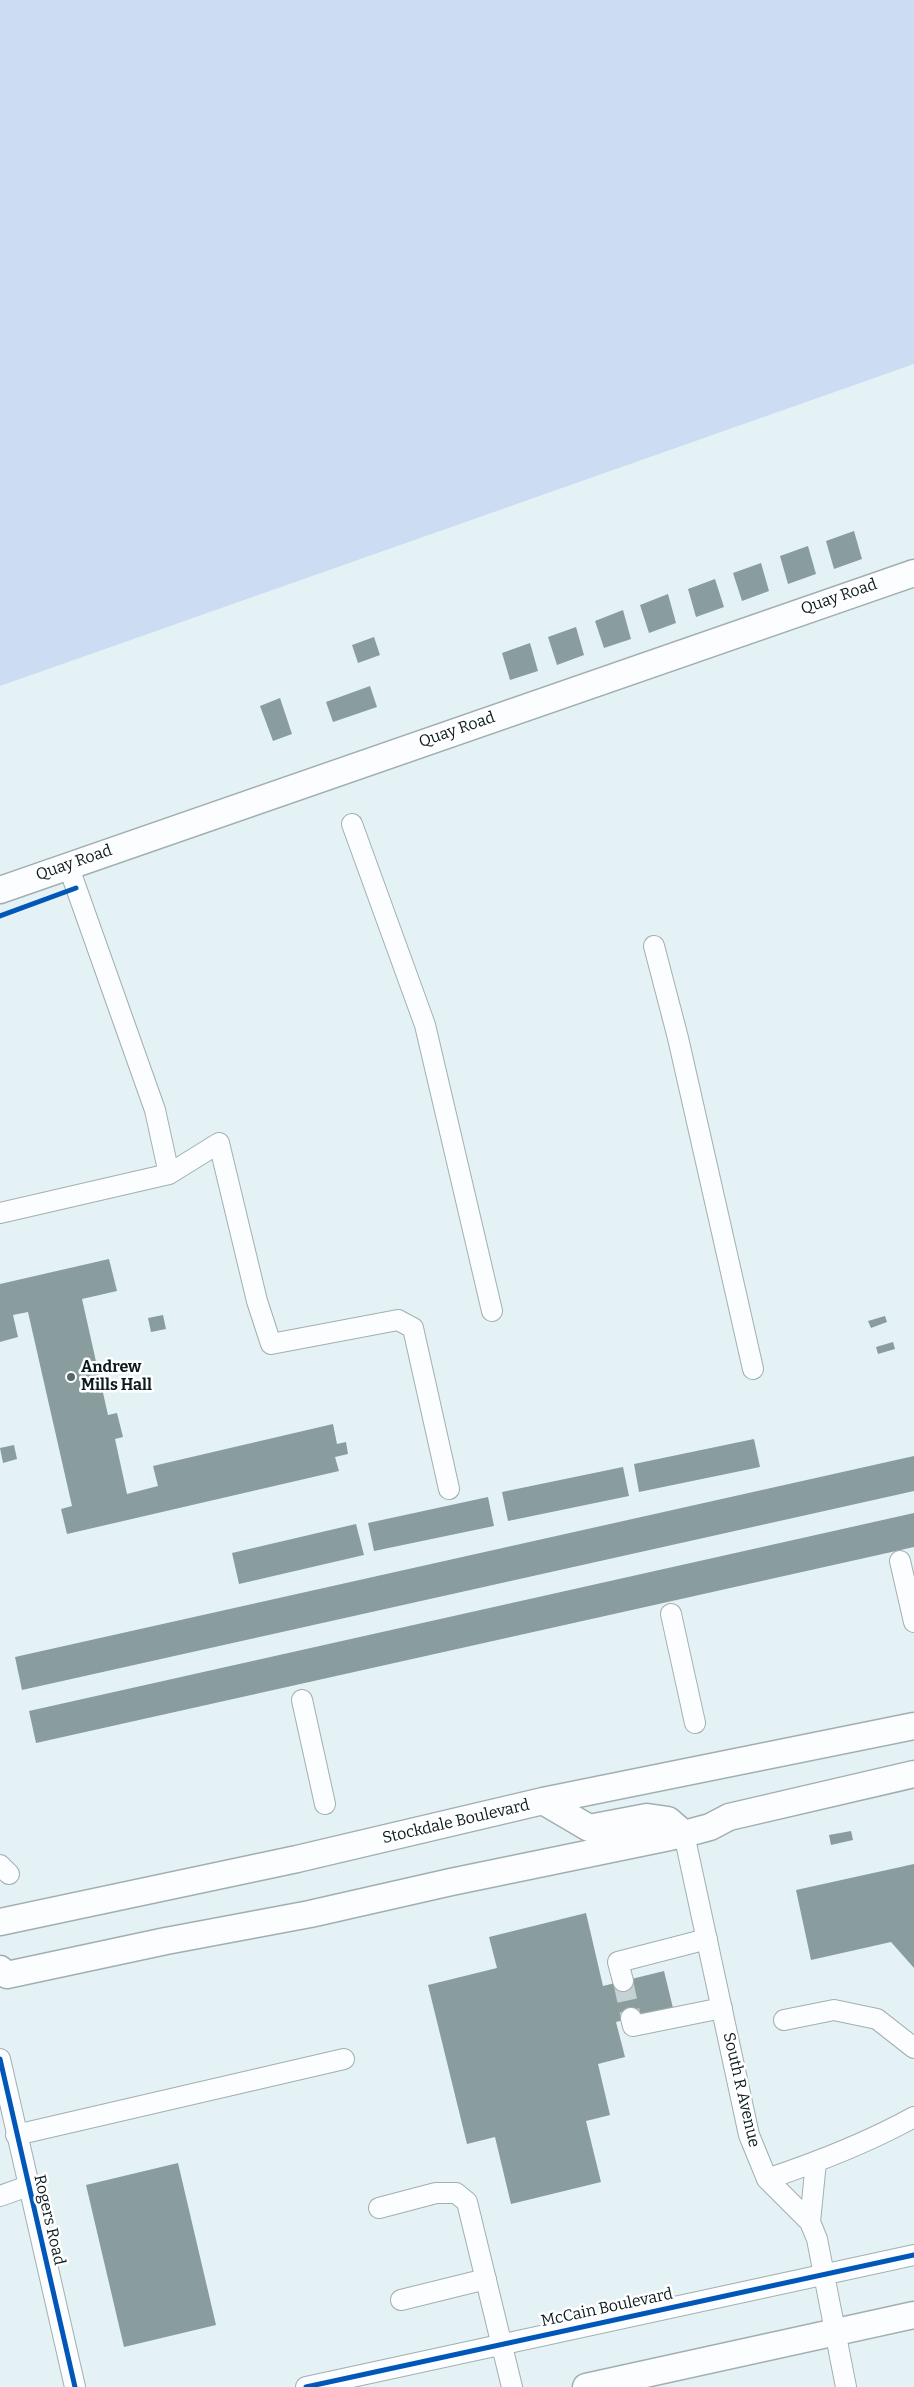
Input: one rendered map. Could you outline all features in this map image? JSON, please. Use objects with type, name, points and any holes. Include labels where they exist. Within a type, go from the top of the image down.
[{"type":"main road","name":"Quay Road","points":[[0,890],[914,573]]},
{"type":"main road","name":"Stockdale Boulevard","points":[[0,1922],[297,1859],[543,1802],[914,1726]]},
{"type":"main road","points":[[0,1969],[7,1975],[166,1941],[310,1914],[451,1882],[684,1834],[710,1827],[730,1817],[914,1774]]},
{"type":"main road","points":[[543,1802],[589,1828],[647,1817],[668,1820],[684,1834]]},
{"type":"main road","points":[[586,2387],[914,2315]]},
{"type":"street","points":[[352,824],[425,1025],[492,1311]]},
{"type":"street","points":[[68,866],[155,1110],[169,1174]]},
{"type":"street","points":[[654,946],[678,1038],[753,1369]]},
{"type":"street","points":[[0,1213],[169,1174],[219,1144],[257,1301],[271,1344],[398,1320],[413,1328],[449,1489]]},
{"type":"street","points":[[900,1561],[914,1622]]},
{"type":"street","points":[[671,1614],[695,1723]]},
{"type":"street","points":[[302,1700],[325,1804]]},
{"type":"street","name":"South R Avenue","points":[[684,1834],[749,2135],[767,2179],[810,2222],[820,2247],[846,2387]]},
{"type":"street","points":[[623,1981],[618,1962],[707,1939]]},
{"type":"street","points":[[631,2018],[633,2026],[722,2008]]},
{"type":"street","points":[[784,2020],[834,2010],[877,2019],[914,2048]]},
{"type":"street","name":"Rogers Road","points":[[0,2059],[75,2387]]},
{"type":"street","points":[[16,2135],[344,2059]]},
{"type":"street","points":[[767,2179],[816,2162],[883,2134],[914,2117]]},
{"type":"street","points":[[810,2222],[816,2162]]},
{"type":"street","points":[[0,2196],[28,2186]]},
{"type":"street","points":[[379,2208],[436,2193],[456,2193],[467,2202],[503,2343],[512,2387]]},
{"type":"street","name":"McCain Boulevard","points":[[306,2387],[914,2255]]},
{"type":"street","points":[[400,2300],[486,2279]]},
{"type":"water","points":[[0,0],[914,0],[914,364],[0,686]]},
{"type":"building","points":[[854,531],[862,559],[834,569],[826,541]]},
{"type":"building","points":[[808,546],[816,574],[788,584],[780,556]]},
{"type":"building","points":[[761,563],[769,591],[742,601],[733,573]]},
{"type":"building","points":[[715,579],[724,607],[696,617],[688,589]]},
{"type":"building","points":[[668,594],[676,623],[649,633],[640,605]]},
{"type":"building","points":[[623,610],[631,639],[604,648],[595,621]]},
{"type":"building","points":[[576,627],[584,655],[557,665],[548,637]]},
{"type":"building","points":[[374,637],[380,655],[358,663],[352,645]]},
{"type":"building","points":[[530,643],[538,671],[510,680],[502,653]]},
{"type":"building","points":[[370,686],[377,707],[333,722],[326,702]]},
{"type":"building","points":[[280,698],[292,734],[273,741],[260,706]]},
{"type":"building","name":"Andrew Mills Hall","points":[[109,1259],[117,1291],[82,1299],[108,1415],[117,1413],[123,1437],[115,1439],[127,1494],[158,1486],[153,1466],[333,1424],[337,1444],[346,1442],[348,1454],[335,1457],[339,1471],[67,1534],[61,1509],[72,1506],[28,1312],[13,1315],[18,1337],[0,1342],[0,1284]]},
{"type":"building","points":[[163,1315],[166,1329],[151,1332],[148,1318]]},
{"type":"building","points":[[885,1316],[887,1322],[871,1328],[868,1321]]},
{"type":"building","points":[[893,1342],[895,1349],[878,1354],[876,1347]]},
{"type":"building","points":[[754,1439],[760,1467],[639,1492],[634,1464]]},
{"type":"building","points":[[14,1445],[17,1459],[3,1463],[0,1448]]},
{"type":"building","points":[[914,1456],[914,1491],[22,1690],[15,1657]]},
{"type":"building","points":[[623,1467],[629,1496],[508,1521],[502,1492]]},
{"type":"building","points":[[488,1497],[494,1526],[374,1551],[368,1523]]},
{"type":"building","points":[[914,1513],[914,1547],[36,1743],[29,1711]]},
{"type":"building","points":[[356,1524],[364,1555],[239,1584],[232,1553]]},
{"type":"building","points":[[851,1831],[853,1840],[831,1845],[829,1835]]},
{"type":"building","points":[[914,1864],[914,1968],[891,1942],[811,1960],[796,1890]]},
{"type":"building","points":[[586,1913],[603,1986],[664,1971],[673,2008],[616,2022],[625,2057],[598,2064],[610,2115],[586,2121],[601,2182],[511,2204],[495,2137],[467,2144],[428,1985],[497,1968],[489,1937]]},
{"type":"building","points":[[178,2163],[216,2325],[124,2347],[86,2185]]},
{"type":"tunnel","points":[[623,1981],[631,2018]]},
{"type":"cycle path","points":[[0,916],[76,888]]},
{"type":"cycle path","points":[[0,2059],[75,2387]]},
{"type":"cycle path","points":[[306,2387],[914,2255]]},
{"type":"place","name":"Andrew Mills Hall","points":[[71,1377]]}]
